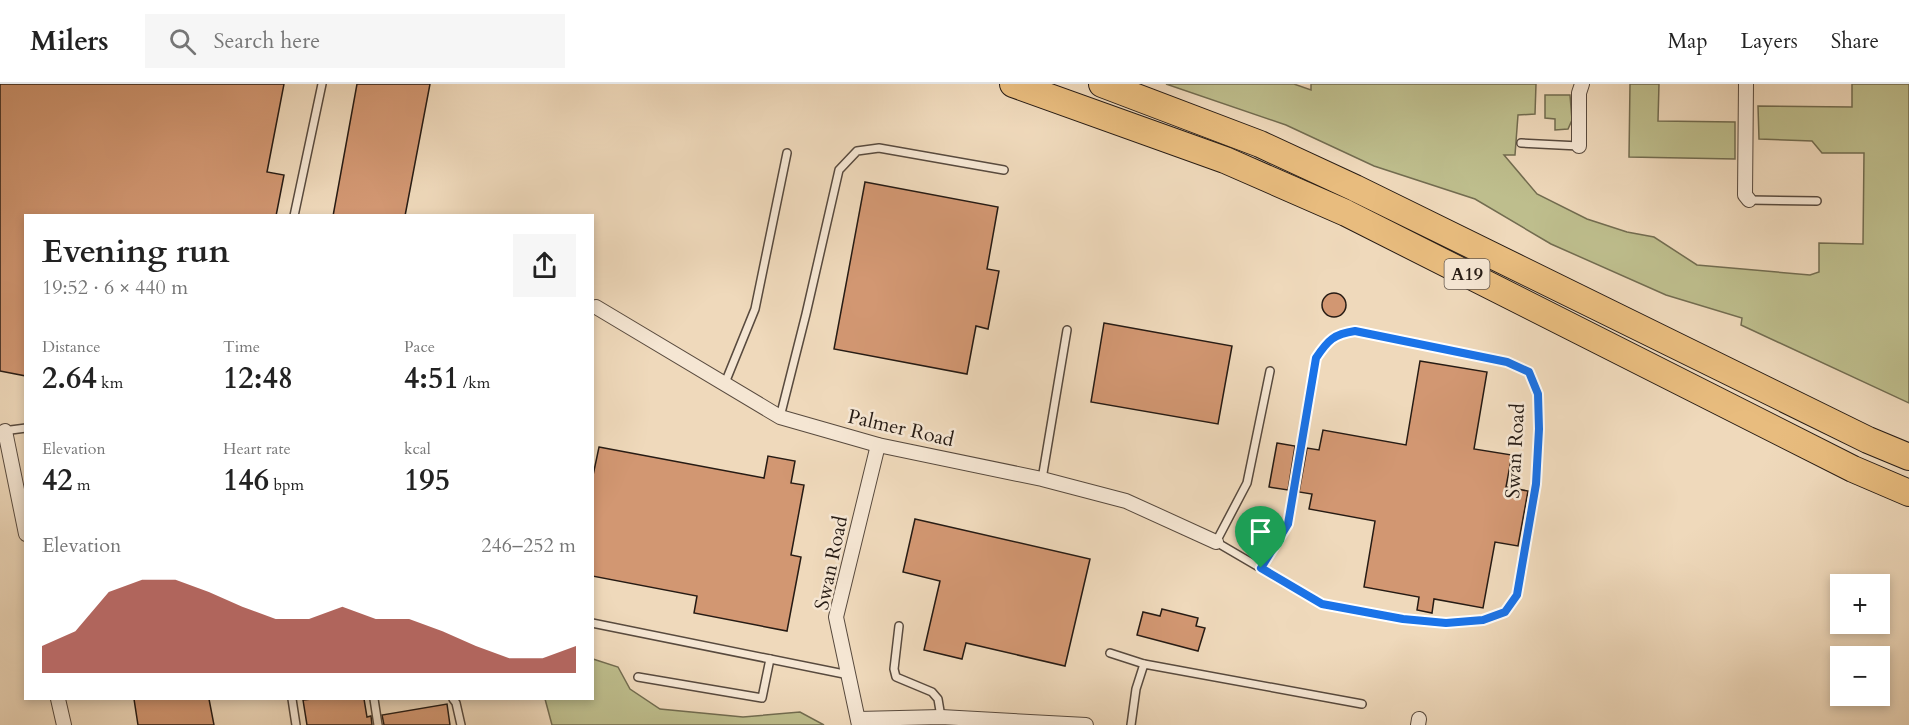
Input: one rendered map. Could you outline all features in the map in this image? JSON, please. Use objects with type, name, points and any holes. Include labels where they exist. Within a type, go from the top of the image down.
[{"type":"highway","name":"A19","points":[[1013,84],[1225,160],[1346,213],[1853,469],[1909,493]]},
{"type":"highway","name":"A19","points":[[1102,84],[1260,144],[1355,188],[1868,440],[1909,457]]},
{"type":"street","points":[[1579,146],[1579,93],[1582,84]]},
{"type":"street","points":[[1746,84],[1745,195],[1749,200]]},
{"type":"street","name":"Palmer Road","points":[[596,308],[780,417],[878,445],[1042,479],[1126,501],[1216,542]]},
{"type":"street","points":[[3,431],[24,525]]},
{"type":"street","name":"Swan Road","points":[[859,722],[836,617],[878,445]]},
{"type":"street","points":[[58,700],[64,725]]},
{"type":"street","points":[[859,722],[941,717],[1086,725]]},
{"type":"lane","points":[[294,214],[322,84]]},
{"type":"lane","points":[[1521,143],[1579,146]]},
{"type":"lane","points":[[780,417],[839,170],[857,151],[879,148],[1004,170]]},
{"type":"lane","points":[[725,383],[756,309],[788,153]]},
{"type":"lane","points":[[1749,200],[1816,201]]},
{"type":"lane","points":[[1042,479],[1067,330]]},
{"type":"lane","name":"Swan Road","points":[[1216,542],[1322,604],[1403,619],[1446,623],[1483,620],[1505,612],[1517,595],[1536,484],[1538,394],[1529,372],[1507,362],[1355,331],[1338,333],[1324,345],[1316,358],[1288,524],[1261,568]]},
{"type":"lane","points":[[1216,542],[1246,483],[1270,371]]},
{"type":"lane","points":[[3,431],[24,428]]},
{"type":"lane","points":[[594,623],[849,675]]},
{"type":"lane","points":[[899,626],[894,669],[896,677],[932,692],[938,699],[941,717]]},
{"type":"lane","points":[[1110,653],[1144,664],[1362,704]]},
{"type":"lane","points":[[638,677],[762,698],[770,659]]},
{"type":"lane","points":[[1131,725],[1138,677],[1144,664]]},
{"type":"lane","points":[[292,700],[296,725]]},
{"type":"lane","points":[[374,700],[378,725]]},
{"type":"lane","points":[[454,700],[461,725]]},
{"type":"green space","points":[[1166,84],[1294,84],[1311,90],[1311,84],[1536,84],[1535,114],[1518,115],[1515,155],[1504,155],[1537,194],[1587,219],[1627,232],[1654,237],[1697,265],[1810,275],[1819,272],[1819,243],[1863,244],[1864,153],[1822,153],[1812,141],[1759,139],[1758,106],[1852,107],[1852,84],[1909,84],[1909,403],[1741,325],[1742,318],[1666,295],[1551,244],[1475,199],[1374,166],[1286,125]]},
{"type":"green space","points":[[1630,84],[1659,84],[1658,121],[1735,122],[1735,159],[1629,157]]},
{"type":"green space","points":[[1545,95],[1570,95],[1572,120],[1568,129],[1555,130],[1555,119],[1545,118]]},
{"type":"green space","points":[[594,659],[618,667],[630,689],[660,709],[743,717],[800,712],[824,725],[552,725],[545,700],[594,700]]},
{"type":"building","points":[[0,84],[284,84],[267,172],[284,175],[276,214],[24,214],[24,376],[0,371]]},
{"type":"building","points":[[357,84],[430,84],[405,214],[333,214]]},
{"type":"building","points":[[865,182],[998,207],[987,269],[999,271],[988,329],[976,326],[967,374],[834,349]]},
{"type":"building","points":[[1334,293],[1343,296],[1346,305],[1343,314],[1334,317],[1325,314],[1322,305],[1325,296]]},
{"type":"building","points":[[1104,323],[1232,346],[1218,424],[1091,402]]},
{"type":"building","points":[[1420,361],[1487,372],[1474,449],[1512,455],[1506,487],[1528,491],[1518,546],[1495,542],[1483,608],[1434,599],[1432,613],[1417,610],[1419,597],[1364,587],[1375,521],[1309,509],[1312,494],[1299,492],[1307,448],[1319,450],[1323,430],[1406,445]]},
{"type":"building","points":[[1277,443],[1295,446],[1288,490],[1269,487]]},
{"type":"building","points":[[599,447],[764,478],[768,456],[795,461],[791,483],[804,485],[791,555],[801,557],[787,631],[694,613],[697,596],[594,576],[594,471]]},
{"type":"building","points":[[915,519],[1090,559],[1065,666],[966,643],[962,659],[924,650],[940,581],[903,572]]},
{"type":"building","points":[[1162,609],[1198,618],[1196,626],[1205,628],[1198,651],[1137,635],[1143,612],[1160,616]]},
{"type":"building","points":[[134,700],[209,700],[214,725],[138,725]]},
{"type":"building","points":[[303,700],[364,700],[367,717],[371,716],[372,725],[307,725]]},
{"type":"building","points":[[447,704],[450,725],[384,725],[382,715]]},
{"type":"route","points":[[1355,331],[1507,362],[1529,372],[1538,394],[1536,484],[1517,595],[1505,612],[1483,620],[1446,623],[1403,619],[1322,604],[1261,568],[1288,524],[1316,358],[1324,345],[1338,333],[1355,331]]}]
